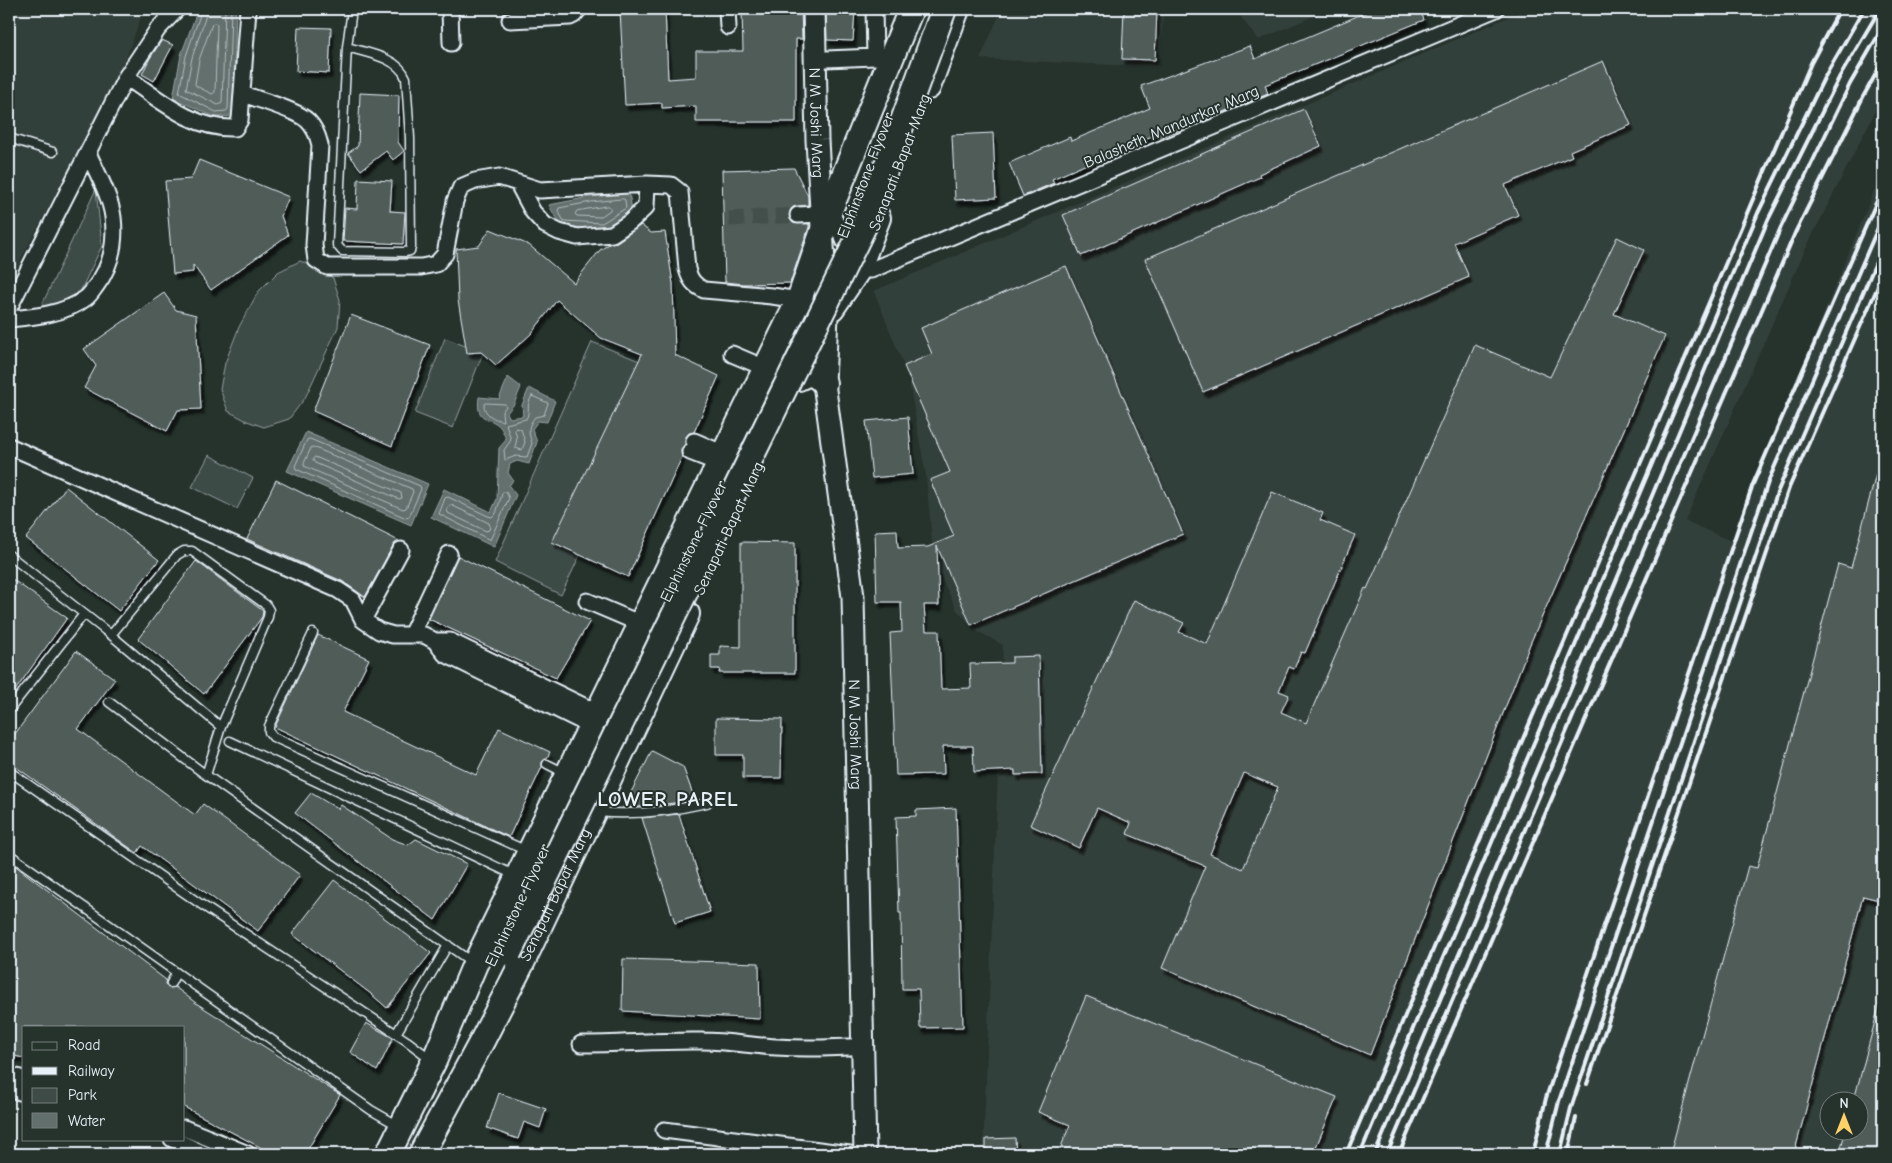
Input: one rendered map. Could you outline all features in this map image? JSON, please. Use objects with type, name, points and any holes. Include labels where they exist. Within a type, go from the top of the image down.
[{"type":"main road","name":"N M Joshi Marg","points":[[814,9],[827,315],[824,383],[853,597],[865,1154]]},
{"type":"main road","points":[[388,1154],[434,1061],[475,964],[530,852],[557,769],[594,720],[799,300],[824,220],[911,9]]},
{"type":"main road","name":"Elphinstone Flyover","points":[[477,1024],[499,940],[853,214],[928,9]]},
{"type":"main road","name":"Elphinstone Flyover","points":[[434,1061],[477,1024],[513,944],[866,222],[944,9]]},
{"type":"main road","name":"Senapati Bapat Marg","points":[[477,1024],[594,812],[827,315],[858,270],[957,9]]},
{"type":"main road","points":[[766,366],[799,378],[812,373],[818,375],[824,383]]},
{"type":"main road","points":[[421,1154],[477,1024]]},
{"type":"street","points":[[9,308],[126,77],[158,29],[177,9]]},
{"type":"street","points":[[126,77],[186,117],[223,129],[234,128],[240,120],[248,9]]},
{"type":"street","points":[[450,9],[451,42]]},
{"type":"street","points":[[510,20],[570,17],[574,16],[578,9]]},
{"type":"street","points":[[727,9],[728,27]]},
{"type":"street","points":[[826,59],[875,57],[874,9]]},
{"type":"street","name":"Balasheth Mandurkar Marg","points":[[858,270],[870,270],[880,266],[1496,9]]},
{"type":"street","points":[[243,94],[308,120],[318,134],[320,145],[314,245],[316,260],[327,267],[421,267],[436,264],[445,254],[455,201],[461,187],[475,181],[499,177],[522,190],[671,185],[680,192],[687,269],[690,279],[697,286],[704,290],[799,300],[827,315]]},
{"type":"street","points":[[9,319],[32,317],[59,311],[86,298],[106,273],[114,245],[113,216],[106,193],[88,153]]},
{"type":"street","points":[[522,190],[533,212],[545,224],[559,232],[577,237],[612,234],[630,222],[646,207],[647,187]]},
{"type":"street","points":[[798,215],[824,220],[858,270]]},
{"type":"street","points":[[732,354],[758,365],[766,366]]},
{"type":"street","points":[[9,446],[338,590],[353,600],[363,620],[379,631],[393,635],[424,635],[435,641],[445,654],[594,720]]},
{"type":"street","points":[[692,446],[722,459]]},
{"type":"street","points":[[363,620],[401,550]]},
{"type":"street","points":[[412,635],[449,554]]},
{"type":"street","points":[[587,600],[641,624]]},
{"type":"street","points":[[581,1044],[621,1044],[674,1040],[715,1041],[776,1047],[827,1048],[864,1046]]},
{"type":"street","points":[[9,1075],[22,1078]]},
{"type":"street","points":[[9,1089],[22,1092]]},
{"type":"street","points":[[185,1128],[248,1154]]},
{"type":"street","points":[[664,1130],[850,1154]]},
{"type":"street","points":[[174,1140],[206,1154]]},
{"type":"lane","points":[[347,47],[393,62],[403,70],[406,78],[410,138],[411,248],[405,252],[342,251],[337,245],[347,47],[352,9]]},
{"type":"lane","points":[[9,138],[53,152]]},
{"type":"lane","points":[[111,635],[177,555],[184,551],[192,551],[266,605],[269,610],[268,617],[221,727],[206,775]]},
{"type":"lane","points":[[9,555],[111,635],[221,727]]},
{"type":"lane","points":[[9,710],[84,614]]},
{"type":"lane","points":[[313,633],[269,726],[269,732],[273,737],[530,852]]},
{"type":"lane","points":[[109,702],[206,775],[475,964]]},
{"type":"lane","points":[[230,741],[518,877]]},
{"type":"lane","points":[[9,771],[199,903],[434,1061]]},
{"type":"lane","points":[[594,812],[632,814],[678,810],[707,803]]},
{"type":"lane","points":[[9,854],[371,1110],[400,1127]]},
{"type":"lane","points":[[396,1034],[448,945]]},
{"type":"lane","points":[[171,983],[176,973]]},
{"type":"shaded area","points":[[9,9],[144,9],[123,66],[9,282]]},
{"type":"shaded area","points":[[1002,9],[1164,9],[1158,67],[980,59]]},
{"type":"shaded area","points":[[1235,9],[1330,9],[1258,40]]},
{"type":"shaded area","points":[[1527,9],[1883,9],[1883,96],[1805,250],[1685,521],[1731,541],[1883,169],[1883,1154],[983,1154],[1003,645],[977,631],[957,610],[934,563],[926,476],[908,376],[874,291]]},
{"type":"green space","points":[[96,189],[102,246],[78,296],[40,309]]},
{"type":"green space","points":[[300,261],[318,268],[333,278],[340,300],[338,327],[305,398],[289,419],[264,427],[228,411],[220,389],[225,363],[239,327],[258,292],[278,272]]},
{"type":"green space","points":[[445,338],[483,353],[453,428],[415,413]]},
{"type":"green space","points":[[592,342],[667,372],[561,595],[495,562]]},
{"type":"green space","points":[[209,455],[253,478],[237,509],[192,487]]},
{"type":"water","points":[[198,9],[236,9],[233,116],[215,117],[173,98],[181,55]]},
{"type":"water","points":[[629,193],[632,210],[603,229],[560,226],[549,205],[590,197]]},
{"type":"water","points":[[508,377],[521,387],[514,404],[507,413],[510,418],[523,416],[522,405],[529,388],[555,401],[547,422],[538,421],[532,429],[537,442],[529,464],[517,461],[510,464],[508,473],[513,480],[509,486],[516,495],[494,547],[431,517],[444,489],[491,512],[497,499],[499,448],[506,440],[501,428],[485,418],[479,411],[479,397],[499,399]]},
{"type":"water","points":[[306,432],[428,484],[411,525],[287,471]]},
{"type":"building","points":[[665,9],[668,79],[696,77],[696,51],[743,51],[742,9],[801,9],[802,39],[796,39],[796,122],[696,122],[696,106],[662,108],[662,103],[625,105],[620,10]]},
{"type":"building","points":[[826,9],[855,9],[853,41],[827,40]]},
{"type":"building","points":[[1124,9],[1157,9],[1155,60],[1122,59]]},
{"type":"building","points":[[1374,9],[1420,9],[1424,20],[1265,85],[1268,94],[1160,138],[1159,133],[1052,179],[1054,183],[1023,196],[1009,163],[1070,137],[1071,141],[1150,108],[1141,86],[1250,46],[1255,59]]},
{"type":"building","points":[[298,27],[331,28],[329,73],[296,71]]},
{"type":"building","points":[[162,40],[173,45],[154,81],[142,74]]},
{"type":"building","points":[[1603,61],[1631,125],[1570,151],[1572,156],[1505,185],[1518,215],[1454,243],[1469,277],[1203,392],[1145,259]]},
{"type":"building","points":[[360,93],[399,95],[398,142],[404,151],[393,160],[386,151],[361,170],[348,153],[358,146]]},
{"type":"building","points":[[1304,109],[1321,146],[1259,174],[1260,177],[1081,256],[1063,215]]},
{"type":"building","points":[[993,133],[996,198],[955,200],[952,135]]},
{"type":"building","points":[[199,160],[289,197],[281,216],[288,235],[211,290],[193,265],[193,272],[173,274],[165,181],[191,179]]},
{"type":"building","points":[[794,168],[808,196],[808,205],[793,207],[789,216],[793,223],[809,224],[809,227],[790,283],[744,284],[725,282],[722,170]]},
{"type":"building","points":[[358,179],[392,181],[390,211],[405,212],[403,244],[343,241],[345,208],[357,209]]},
{"type":"building","points":[[641,225],[651,233],[665,232],[673,284],[675,355],[719,376],[694,432],[689,433],[686,437],[685,444],[681,449],[682,457],[628,577],[552,542],[642,354],[601,338],[557,300],[531,334],[496,365],[481,352],[467,353],[458,300],[456,249],[479,246],[490,229],[529,245],[574,283],[600,250],[609,244],[617,242]]},
{"type":"building","points":[[1617,237],[1644,250],[1614,314],[1665,336],[1530,644],[1370,1055],[1162,968],[1205,866],[1127,834],[1131,823],[1097,808],[1079,848],[1030,825],[1134,600],[1184,623],[1179,632],[1207,644],[1272,492],[1323,513],[1320,520],[1355,535],[1305,653],[1301,652],[1294,669],[1289,667],[1279,691],[1289,695],[1281,712],[1306,723],[1475,345],[1550,377]],"holes":[[[1244,773],[1278,787],[1243,869],[1210,854]]]},
{"type":"building","points":[[1066,266],[1183,534],[971,625],[937,546],[939,605],[924,605],[926,631],[939,631],[941,689],[971,688],[970,664],[1012,663],[1012,657],[1039,656],[1042,774],[1015,775],[1015,770],[974,772],[973,746],[943,746],[944,774],[896,775],[890,633],[902,632],[901,602],[877,602],[875,531],[897,530],[898,548],[928,547],[954,536],[930,480],[950,472],[904,366],[932,354],[921,328]]},
{"type":"building","points":[[164,293],[176,310],[196,315],[201,409],[178,410],[167,431],[84,388],[96,366],[84,349]]},
{"type":"building","points":[[351,315],[430,345],[392,446],[313,411]]},
{"type":"building","points":[[908,417],[913,474],[872,478],[866,421]]},
{"type":"building","points":[[1879,463],[1883,463],[1883,901],[1863,896],[1794,1154],[1670,1154],[1748,866],[1757,868],[1838,564],[1851,568]]},
{"type":"building","points":[[276,480],[399,541],[393,546],[365,597],[342,581],[247,539]]},
{"type":"building","points":[[66,487],[159,560],[119,611],[26,538]]},
{"type":"building","points":[[741,542],[795,543],[795,673],[719,673],[720,669],[711,669],[711,655],[720,655],[720,646],[741,647]]},
{"type":"building","points":[[458,556],[590,621],[556,678],[429,619]]},
{"type":"building","points":[[196,561],[263,611],[262,617],[204,694],[138,639]]},
{"type":"building","points":[[9,577],[67,618],[9,699]]},
{"type":"building","points":[[318,635],[369,659],[343,712],[476,775],[499,728],[550,752],[542,762],[542,767],[509,837],[275,727]]},
{"type":"building","points":[[76,651],[115,679],[78,729],[195,815],[203,804],[300,875],[258,931],[142,846],[137,853],[9,762],[9,742]]},
{"type":"building","points":[[716,718],[782,719],[781,778],[743,778],[743,755],[716,755]]},
{"type":"building","points":[[652,751],[683,767],[695,800],[623,808]]},
{"type":"building","points":[[311,793],[338,809],[341,805],[392,839],[408,845],[416,839],[467,864],[435,920],[295,813]]},
{"type":"building","points":[[956,808],[963,1027],[920,1028],[919,989],[902,989],[901,913],[899,913],[896,817],[916,816],[916,810]]},
{"type":"building","points":[[679,814],[710,912],[675,923],[642,818]]},
{"type":"building","points":[[9,861],[166,980],[165,984],[168,988],[175,987],[196,1003],[340,1095],[305,1154],[273,1154],[185,1108],[185,1026],[22,1026],[22,1058],[9,1055]]},
{"type":"building","points":[[334,880],[431,953],[387,1008],[292,934]]},
{"type":"building","points":[[623,959],[759,963],[760,1019],[622,1011]]},
{"type":"building","points":[[1086,996],[1337,1097],[1313,1154],[1058,1154],[1070,1125],[1038,1112]]},
{"type":"building","points":[[1879,1006],[1883,1007],[1883,1154],[1839,1154],[1843,1140],[1870,1140],[1870,1090],[1857,1090]]},
{"type":"building","points":[[366,1023],[393,1038],[377,1071],[350,1052]]},
{"type":"building","points":[[499,1093],[546,1109],[540,1128],[524,1122],[518,1139],[487,1128]]},
{"type":"building","points":[[1015,1138],[1016,1154],[986,1154],[986,1139]]},
{"type":"tunnel","points":[[729,219],[798,215]]},
{"type":"railway","points":[[1346,1154],[1811,63],[1840,9]]},
{"type":"railway","points":[[1360,1154],[1758,213],[1824,78],[1864,9]]},
{"type":"railway","points":[[1375,1154],[1768,220],[1840,76],[1880,9]]},
{"type":"railway","points":[[1387,1154],[1781,227],[1850,84],[1883,27]]},
{"type":"railway","points":[[1399,1154],[1795,233],[1883,61]]},
{"type":"railway","points":[[1533,1154],[1546,1098],[1753,484],[1883,187]]},
{"type":"railway","points":[[1546,1154],[1559,1101],[1768,482],[1883,216]]},
{"type":"railway","points":[[1560,1154],[1571,1108],[1777,493],[1883,246]]},
{"type":"railway","points":[[1587,1084],[1789,488],[1883,275]]},
{"type":"railway","points":[[1568,1154],[1576,1118]]},
{"type":"district","name":"LOWER PAREL","points":[[668,799]]}]
